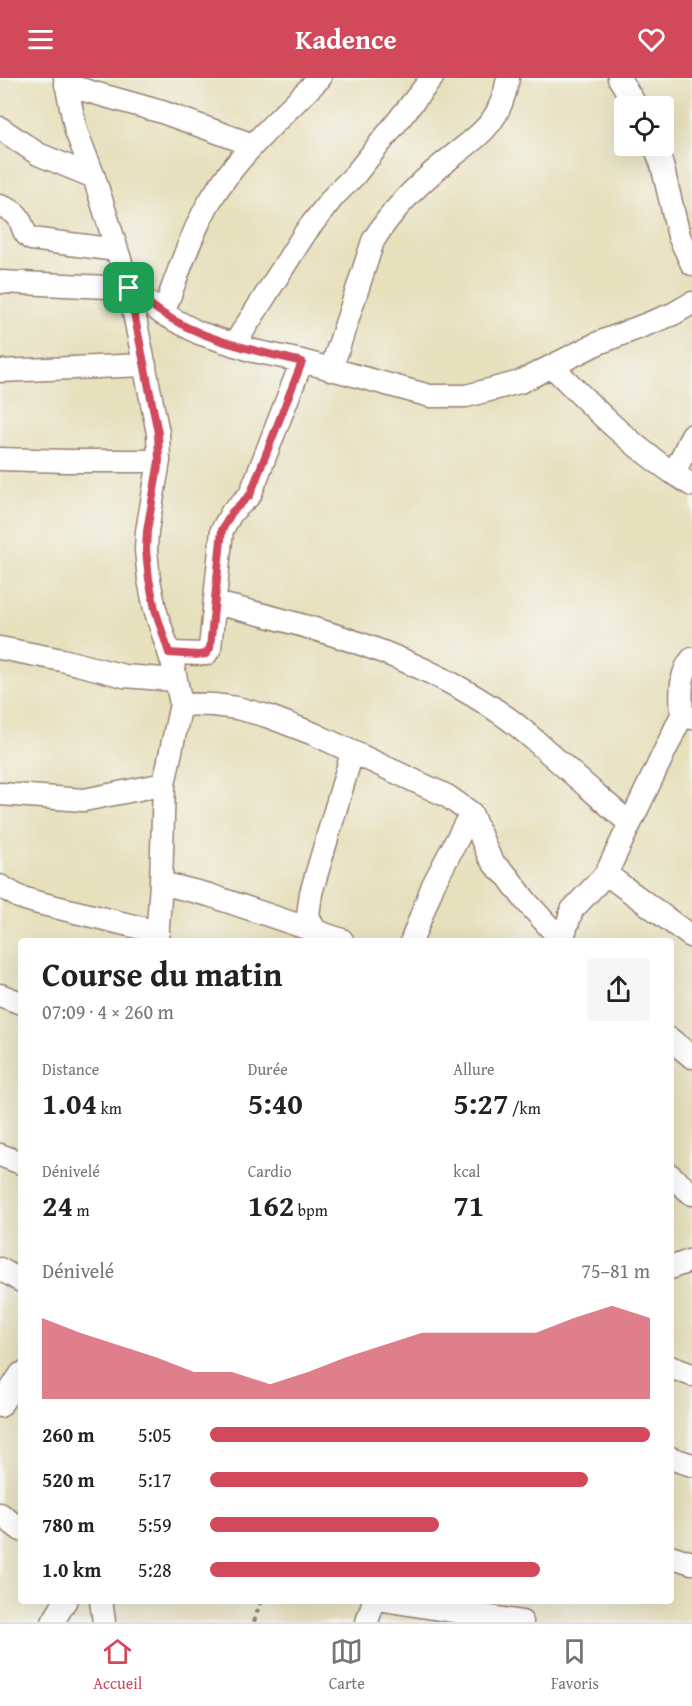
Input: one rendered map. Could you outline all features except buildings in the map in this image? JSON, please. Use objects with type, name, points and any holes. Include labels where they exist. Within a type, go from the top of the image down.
[{"type":"street","points":[[163,314],[206,207],[253,145],[320,78]]},
{"type":"street","points":[[234,345],[304,233],[374,152],[432,78]]},
{"type":"street","points":[[619,78],[630,96]]},
{"type":"street","points":[[331,370],[373,241],[402,202],[444,164],[474,141],[493,120],[501,108],[504,81]]},
{"type":"street","points":[[0,886],[19,897],[157,936],[164,784],[181,704],[169,653],[155,609],[146,550],[159,461],[158,433],[129,288],[94,177],[76,131],[66,82],[162,112],[253,145]]},
{"type":"street","points":[[0,128],[38,154],[94,177]]},
{"type":"street","points":[[659,156],[679,236],[692,264]]},
{"type":"street","points":[[0,206],[13,210],[22,222],[26,235],[31,239],[117,250]]},
{"type":"street","points":[[0,282],[129,288],[163,314],[199,333],[254,351],[429,396],[466,396],[520,382],[596,344],[672,314],[692,303]]},
{"type":"street","points":[[169,653],[198,655],[206,654],[210,648],[222,530],[232,512],[250,495],[302,362]]},
{"type":"street","points":[[0,371],[145,365]]},
{"type":"street","points":[[553,367],[594,409],[683,479],[692,435]]},
{"type":"street","points":[[0,459],[159,461]]},
{"type":"street","points":[[214,603],[283,619],[348,638],[448,681],[506,716],[545,747],[562,765],[630,824]]},
{"type":"street","points":[[0,648],[62,660],[124,676],[176,680]]},
{"type":"street","points":[[563,938],[572,910],[606,873],[687,716],[681,688],[688,663],[692,659]]},
{"type":"street","points":[[181,704],[237,708],[267,716],[314,734],[447,796],[471,813],[489,856],[560,938]]},
{"type":"street","points":[[314,936],[308,915],[311,893],[352,753]]},
{"type":"street","points":[[0,794],[84,800],[164,784]]},
{"type":"street","points":[[413,938],[433,885],[471,813]]},
{"type":"street","points":[[606,873],[692,937]]},
{"type":"street","points":[[161,883],[209,895],[314,936]]},
{"type":"street","points":[[0,995],[18,1002]]},
{"type":"street","points":[[674,1043],[692,1057]]},
{"type":"street","points":[[0,1155],[18,1162]]},
{"type":"street","points":[[674,1178],[692,1194]]},
{"type":"street","points":[[674,1267],[692,1260]]},
{"type":"street","points":[[0,1269],[18,1279]]},
{"type":"street","points":[[674,1368],[692,1375]]},
{"type":"street","points":[[0,1406],[18,1379]]},
{"type":"street","points":[[674,1459],[692,1465]]},
{"type":"street","points":[[0,1514],[18,1528]]},
{"type":"street","points":[[674,1557],[692,1563]]},
{"type":"street","points":[[53,1622],[64,1604]]},
{"type":"street","points":[[102,1604],[104,1622]]},
{"type":"street","points":[[367,1622],[373,1604]]},
{"type":"street","points":[[408,1604],[522,1622]]},
{"type":"path","points":[[254,1622],[260,1604]]},
{"type":"route","points":[[129,288],[163,314],[199,333],[254,351],[302,362],[250,495],[232,512],[222,530],[210,648],[206,654],[169,653],[155,609],[146,550],[159,461],[158,433],[129,288]]}]
